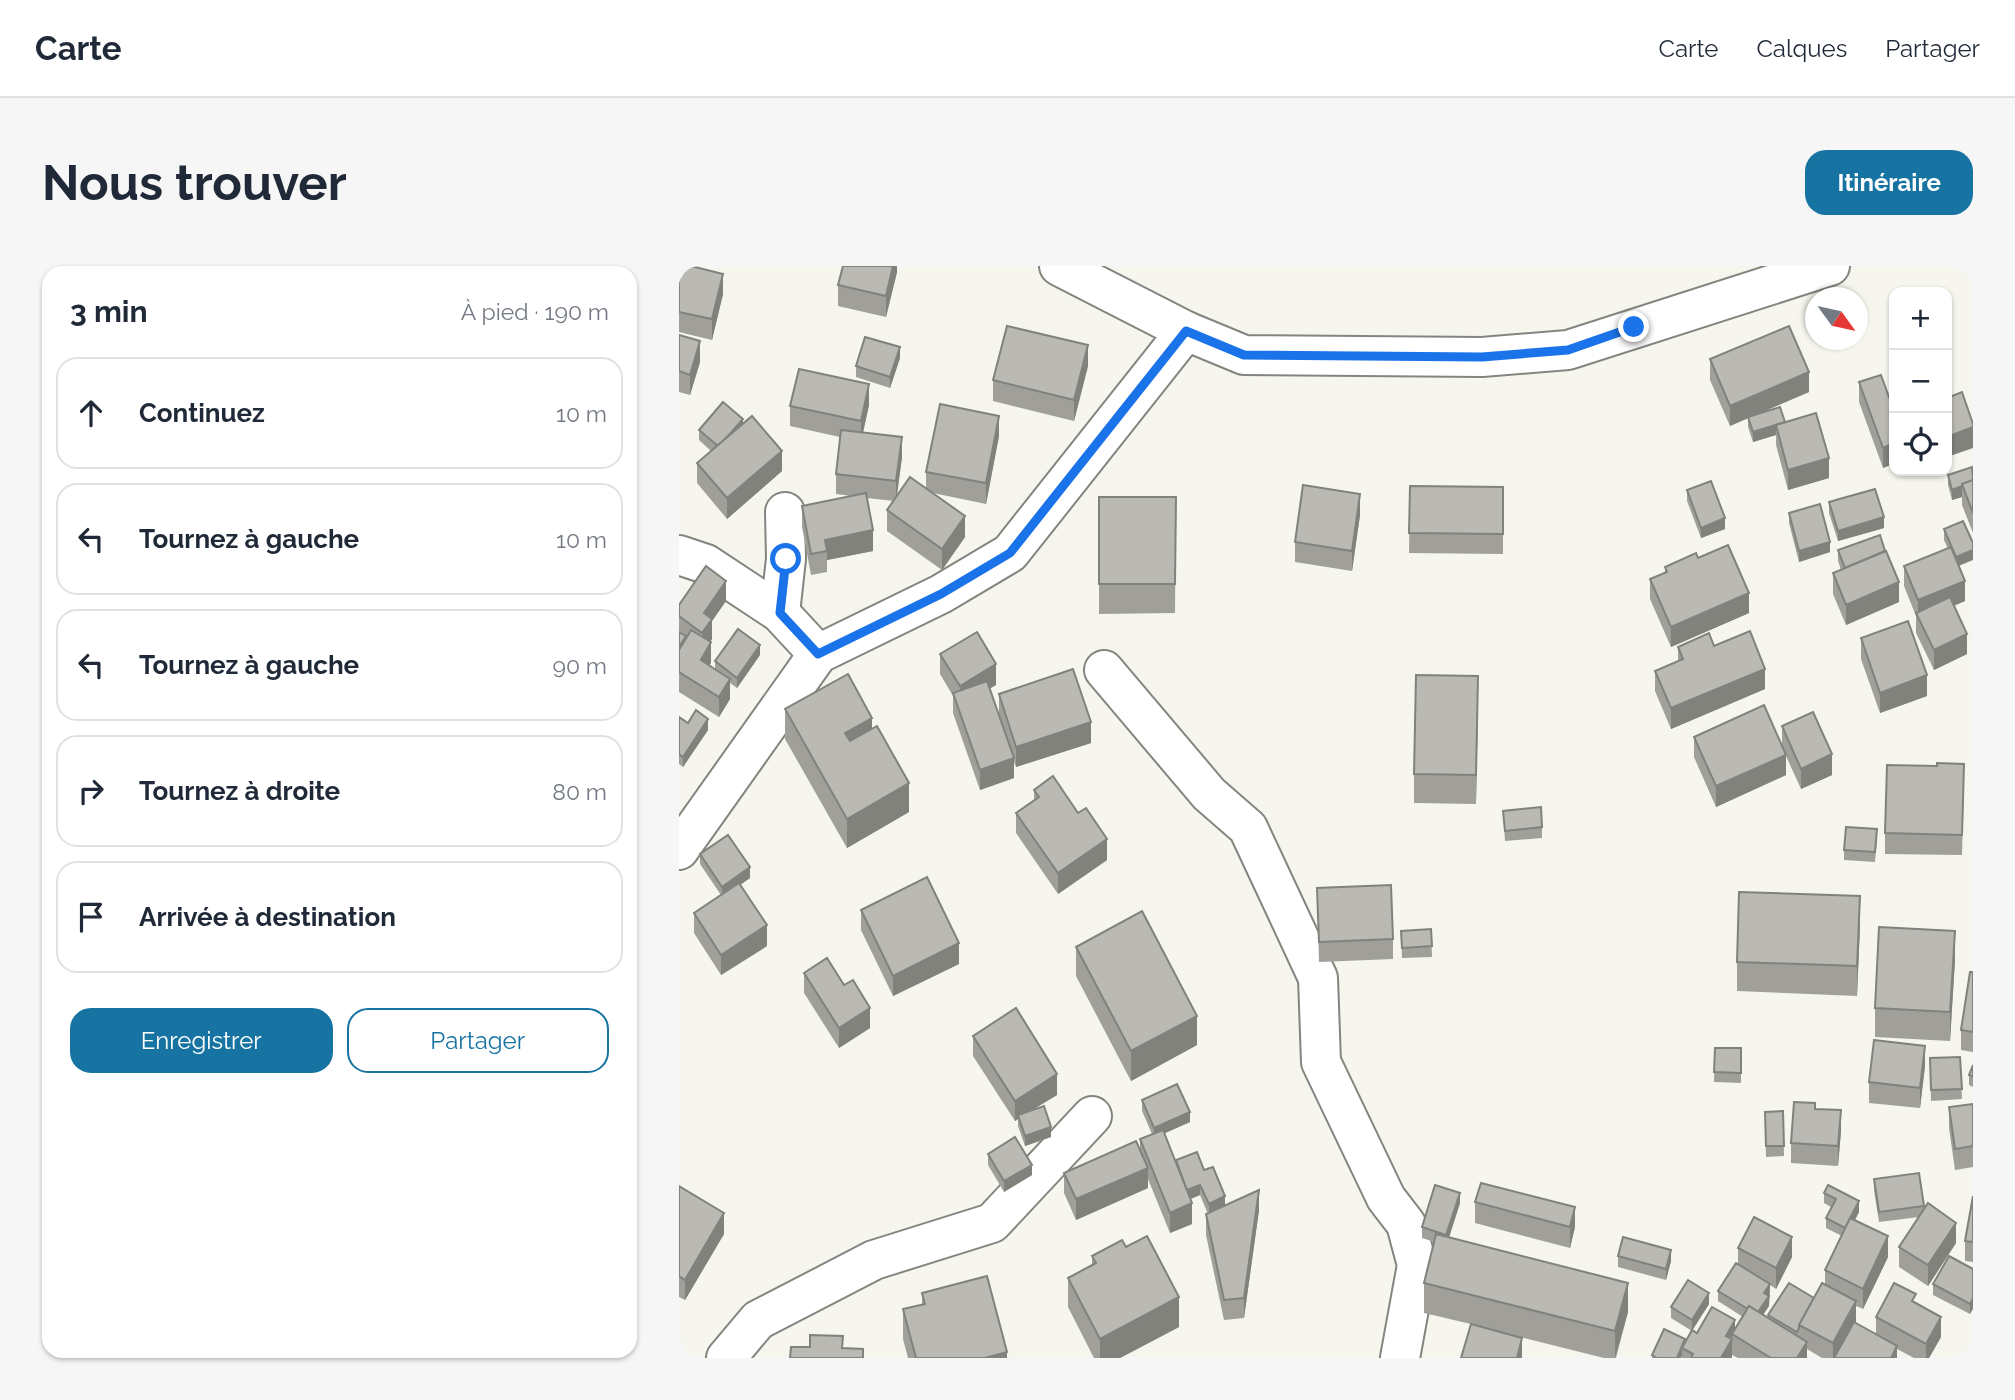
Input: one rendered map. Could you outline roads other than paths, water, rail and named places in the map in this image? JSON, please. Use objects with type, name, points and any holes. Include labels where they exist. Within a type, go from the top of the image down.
[{"type":"street","points":[[1059,266],[1186,331],[1244,355],[1482,357],[1568,350],[1829,266]]},
{"type":"street","points":[[679,850],[818,654],[941,594],[1010,553],[1186,331]]},
{"type":"street","points":[[780,613],[786,559],[785,512]]},
{"type":"street","points":[[679,555],[706,564],[780,613],[818,654]]},
{"type":"street","points":[[1104,670],[1209,794],[1248,828],[1318,978],[1321,1062],[1386,1198],[1406,1224],[1417,1265],[1400,1358]]},
{"type":"street","points":[[726,1358],[758,1320],[862,1266],[992,1223],[1093,1116]]}]
